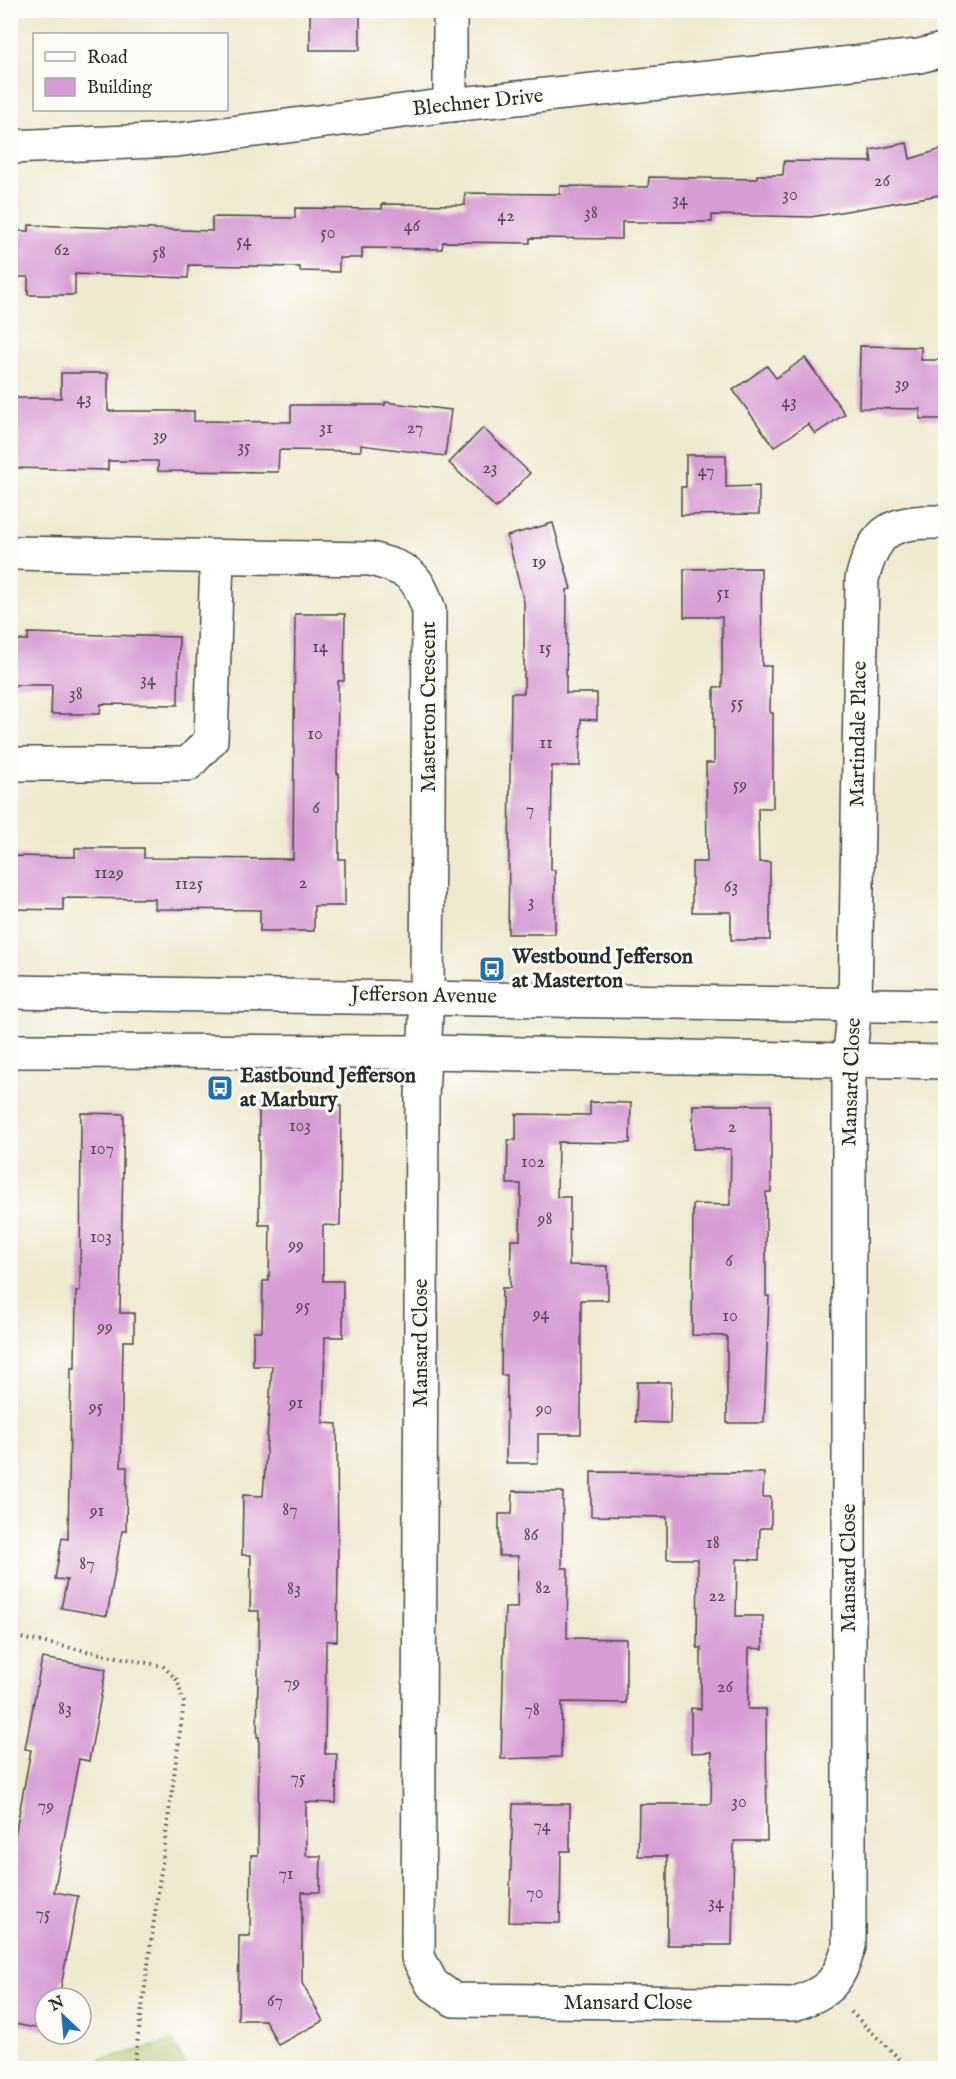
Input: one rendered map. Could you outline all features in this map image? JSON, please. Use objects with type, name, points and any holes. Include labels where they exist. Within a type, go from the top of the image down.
[{"type":"street","points":[[450,10],[450,105]]},
{"type":"street","name":"Blechner Drive","points":[[10,147],[177,140],[450,105],[919,56],[945,49]]},
{"type":"street","name":"Martindale Place","points":[[855,1005],[862,579],[869,553],[888,530],[911,521],[945,522]]},
{"type":"street","name":"Masterton Crescent","points":[[10,553],[371,559],[401,568],[420,583],[429,610],[427,996]]},
{"type":"street","points":[[10,764],[188,764],[211,740],[217,558]]},
{"type":"street","name":"Jefferson Avenue","points":[[10,992],[427,996],[945,1006]]},
{"type":"street","name":"Mansard Close","points":[[427,996],[422,1052],[418,1957],[432,1984],[454,2000],[476,2002],[794,2004],[822,1993],[842,1969],[849,1946],[849,1062],[855,1005]]},
{"type":"street","points":[[10,1051],[422,1052],[849,1062],[945,1062]]},
{"type":"path","points":[[10,1636],[163,1666],[177,1680],[182,1695],[184,1703],[135,2059]]},
{"type":"path","points":[[826,1989],[909,2068]]},
{"type":"green space","points":[[173,2041],[187,2068],[98,2068],[100,2060]]},
{"type":"building","points":[[310,10],[360,10],[360,50],[310,50]]},
{"type":"building","points":[[907,143],[910,159],[945,148],[945,194],[811,217],[712,215],[712,222],[622,222],[622,239],[530,238],[530,243],[443,242],[442,249],[362,248],[362,258],[339,258],[339,272],[300,271],[300,267],[189,265],[188,278],[75,274],[75,295],[28,295],[28,277],[10,277],[10,231],[29,231],[29,225],[212,231],[212,217],[295,218],[295,208],[382,209],[382,204],[465,205],[465,193],[560,194],[560,186],[648,187],[649,177],[757,179],[757,175],[783,175],[784,161],[872,162],[870,150]]},
{"type":"building","points":[[860,346],[921,347],[921,360],[945,360],[945,419],[920,419],[920,409],[859,408]]},
{"type":"building","points":[[805,358],[845,414],[815,434],[808,424],[774,447],[733,390],[767,366],[776,378]]},
{"type":"building","points":[[61,373],[108,373],[108,411],[194,411],[194,421],[291,422],[291,405],[385,405],[385,402],[451,410],[445,456],[361,445],[361,451],[279,450],[278,472],[158,471],[158,461],[108,461],[108,470],[10,468],[10,398],[61,398]]},
{"type":"building","points":[[483,428],[530,473],[496,508],[449,463]]},
{"type":"building","points":[[686,455],[726,455],[726,487],[759,486],[759,514],[681,515],[681,487],[686,487]]},
{"type":"building","points":[[553,523],[571,589],[567,590],[566,693],[597,693],[597,720],[581,719],[580,766],[552,766],[551,870],[555,870],[555,934],[508,934],[511,693],[524,693],[524,602],[507,536]]},
{"type":"building","points":[[761,568],[762,666],[771,666],[773,808],[758,808],[759,862],[770,862],[770,940],[731,940],[731,912],[692,912],[692,862],[707,862],[706,763],[714,763],[714,687],[722,687],[722,617],[684,617],[684,569]]},
{"type":"building","points":[[295,614],[345,614],[344,681],[338,681],[337,774],[339,774],[339,859],[345,859],[345,906],[314,906],[314,931],[260,931],[260,910],[155,909],[155,899],[63,898],[63,910],[10,909],[10,856],[75,857],[75,848],[144,848],[144,858],[293,859]]},
{"type":"building","points":[[28,633],[179,637],[178,705],[101,704],[100,714],[51,714],[52,685],[10,685],[10,640],[28,640]]},
{"type":"building","points":[[590,1102],[631,1103],[630,1143],[558,1142],[557,1197],[570,1197],[569,1265],[608,1266],[608,1300],[581,1300],[581,1434],[538,1434],[538,1463],[506,1463],[507,1375],[501,1375],[502,1288],[510,1288],[511,1240],[520,1240],[521,1184],[507,1184],[508,1140],[516,1140],[516,1114],[590,1115]]},
{"type":"building","points":[[259,1105],[341,1106],[340,1226],[323,1225],[323,1281],[343,1281],[343,1337],[325,1337],[323,1423],[337,1424],[337,1641],[326,1641],[325,1754],[337,1754],[336,1803],[306,1802],[306,1856],[321,1856],[320,1892],[302,1892],[302,1983],[323,2021],[278,2045],[265,2020],[238,2020],[239,1936],[250,1936],[251,1855],[258,1855],[259,1611],[250,1611],[251,1555],[242,1555],[243,1495],[263,1496],[272,1366],[253,1366],[253,1331],[262,1331],[263,1281],[269,1281],[270,1225],[259,1225]]},
{"type":"building","points":[[693,1105],[771,1105],[771,1192],[766,1192],[766,1296],[769,1296],[764,1423],[727,1423],[727,1336],[692,1335],[693,1204],[730,1205],[731,1149],[693,1149]]},
{"type":"building","points":[[81,1113],[124,1114],[120,1313],[134,1313],[134,1341],[123,1341],[121,1467],[127,1467],[126,1531],[122,1531],[107,1616],[61,1608],[67,1580],[55,1579],[62,1538],[68,1539],[71,1368],[75,1368],[76,1291],[80,1291]]},
{"type":"building","points":[[637,1382],[671,1382],[670,1423],[636,1422]]},
{"type":"building","points":[[591,1472],[764,1473],[763,1497],[771,1497],[771,1528],[760,1528],[759,1560],[737,1559],[736,1616],[763,1616],[763,1649],[749,1648],[748,1709],[766,1709],[767,1841],[734,1841],[732,1945],[667,1945],[667,1856],[638,1856],[639,1804],[711,1804],[712,1752],[691,1753],[691,1708],[701,1709],[701,1648],[697,1648],[698,1559],[667,1559],[667,1517],[591,1516]]},
{"type":"building","points":[[513,1491],[563,1492],[562,1568],[568,1568],[567,1638],[626,1639],[626,1703],[562,1702],[561,1757],[501,1759],[505,1608],[517,1608],[518,1556],[499,1556],[499,1514],[512,1514]]},
{"type":"building","points":[[42,1658],[106,1669],[89,1761],[79,1759],[54,1892],[78,1896],[61,1986],[33,1986],[33,2028],[10,2023],[10,1862],[31,1750],[25,1749]]},
{"type":"building","points":[[513,1804],[570,1804],[570,1851],[561,1851],[560,1923],[509,1922]]},
{"type":"place","name":"Westbound Jefferson at Masterton","points":[[492,969]]},
{"type":"place","name":"Eastbound Jefferson at Marbury","points":[[220,1088]]}]
